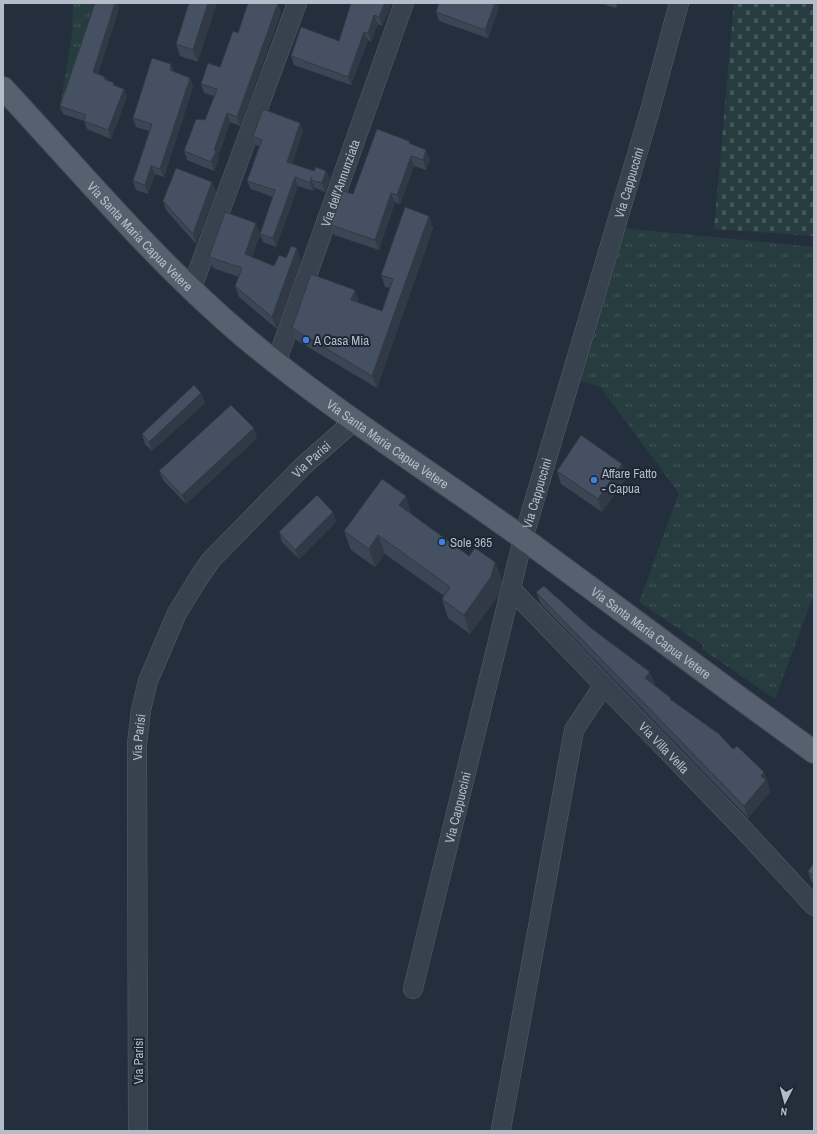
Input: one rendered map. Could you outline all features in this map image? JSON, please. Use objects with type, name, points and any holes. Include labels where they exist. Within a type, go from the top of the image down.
[{"type":"main road","name":"Via Santa Maria Capua Vetere","points":[[3,88],[192,290],[276,363],[354,421],[523,539],[814,752]]},
{"type":"street","points":[[192,290],[297,3]]},
{"type":"street","name":"Via dell'Annunziata","points":[[276,363],[404,3]]},
{"type":"street","name":"Via Cappuccini","points":[[413,989],[512,590],[523,539],[649,114],[679,3]]},
{"type":"street","name":"Via Parisi","points":[[138,1131],[137,744],[141,710],[148,681],[176,613],[211,560],[303,466],[354,421]]},
{"type":"street","name":"Via Villa Vella","points":[[512,590],[603,686],[743,829],[814,906]]},
{"type":"street","points":[[501,1128],[574,730],[603,686]]},
{"type":"green space","points":[[73,3],[94,3],[58,119],[72,34]]},
{"type":"green space","points":[[734,3],[814,3],[814,236],[714,229]]},
{"type":"green space","points":[[623,228],[814,247],[814,594],[775,699],[702,649],[703,645],[639,602],[679,493],[600,387],[579,380]]},
{"type":"building","points":[[95,3],[115,3],[93,72],[105,77],[104,79],[114,83],[113,85],[124,89],[108,130],[84,121],[86,115],[60,106]]},
{"type":"building","points":[[189,3],[208,3],[193,50],[176,44]]},
{"type":"building","points":[[248,3],[278,3],[237,117],[227,113],[214,150],[216,151],[211,162],[184,151],[196,119],[205,120],[217,89],[201,84],[208,63],[220,67],[233,31],[238,33]]},
{"type":"building","points":[[351,3],[385,3],[379,17],[374,15],[368,33],[364,32],[348,77],[291,56],[301,27],[339,41]]},
{"type":"building","points":[[439,3],[495,3],[485,30],[436,12]]},
{"type":"building","points":[[152,58],[171,64],[170,70],[190,78],[160,169],[151,166],[145,185],[133,181],[152,124],[133,118]]},
{"type":"building","points":[[263,109],[300,123],[287,162],[314,171],[316,167],[326,171],[322,183],[311,180],[310,183],[295,177],[273,238],[260,234],[275,190],[247,181],[262,140],[253,136]]},
{"type":"building","points":[[377,129],[409,141],[409,143],[426,150],[423,160],[411,156],[397,195],[391,193],[375,240],[331,225],[343,191],[353,194]]},
{"type":"building","points":[[176,168],[212,182],[193,234],[163,201]]},
{"type":"building","points":[[405,207],[429,216],[372,376],[292,328],[311,274],[355,290],[351,300],[382,311],[393,279],[381,275]]},
{"type":"building","points":[[225,212],[256,223],[245,254],[274,266],[279,255],[286,258],[291,246],[297,248],[272,317],[235,286],[242,268],[209,257]]},
{"type":"building","points":[[194,385],[201,393],[149,442],[142,434]]},
{"type":"building","points":[[231,405],[254,428],[182,495],[159,471]]},
{"type":"building","name":"Affare Fatto - Capua","points":[[581,435],[622,464],[598,499],[557,471]]},
{"type":"building","points":[[382,479],[406,496],[399,505],[469,556],[475,548],[495,562],[491,577],[464,615],[442,599],[450,587],[378,535],[369,549],[344,531]]},
{"type":"building","points":[[317,495],[333,512],[295,550],[279,532]]},
{"type":"building","points":[[544,586],[591,628],[650,672],[645,678],[671,698],[670,699],[719,734],[733,749],[737,746],[764,772],[761,776],[766,780],[744,806],[536,592]]},
{"type":"building","points":[[814,863],[814,876],[808,871]]},
{"type":"place","name":"A Casa Mia","points":[[306,340]]},
{"type":"place","name":"Affare Fatto - Capua","points":[[594,480]]},
{"type":"place","name":"Sole 365","points":[[442,542]]}]
